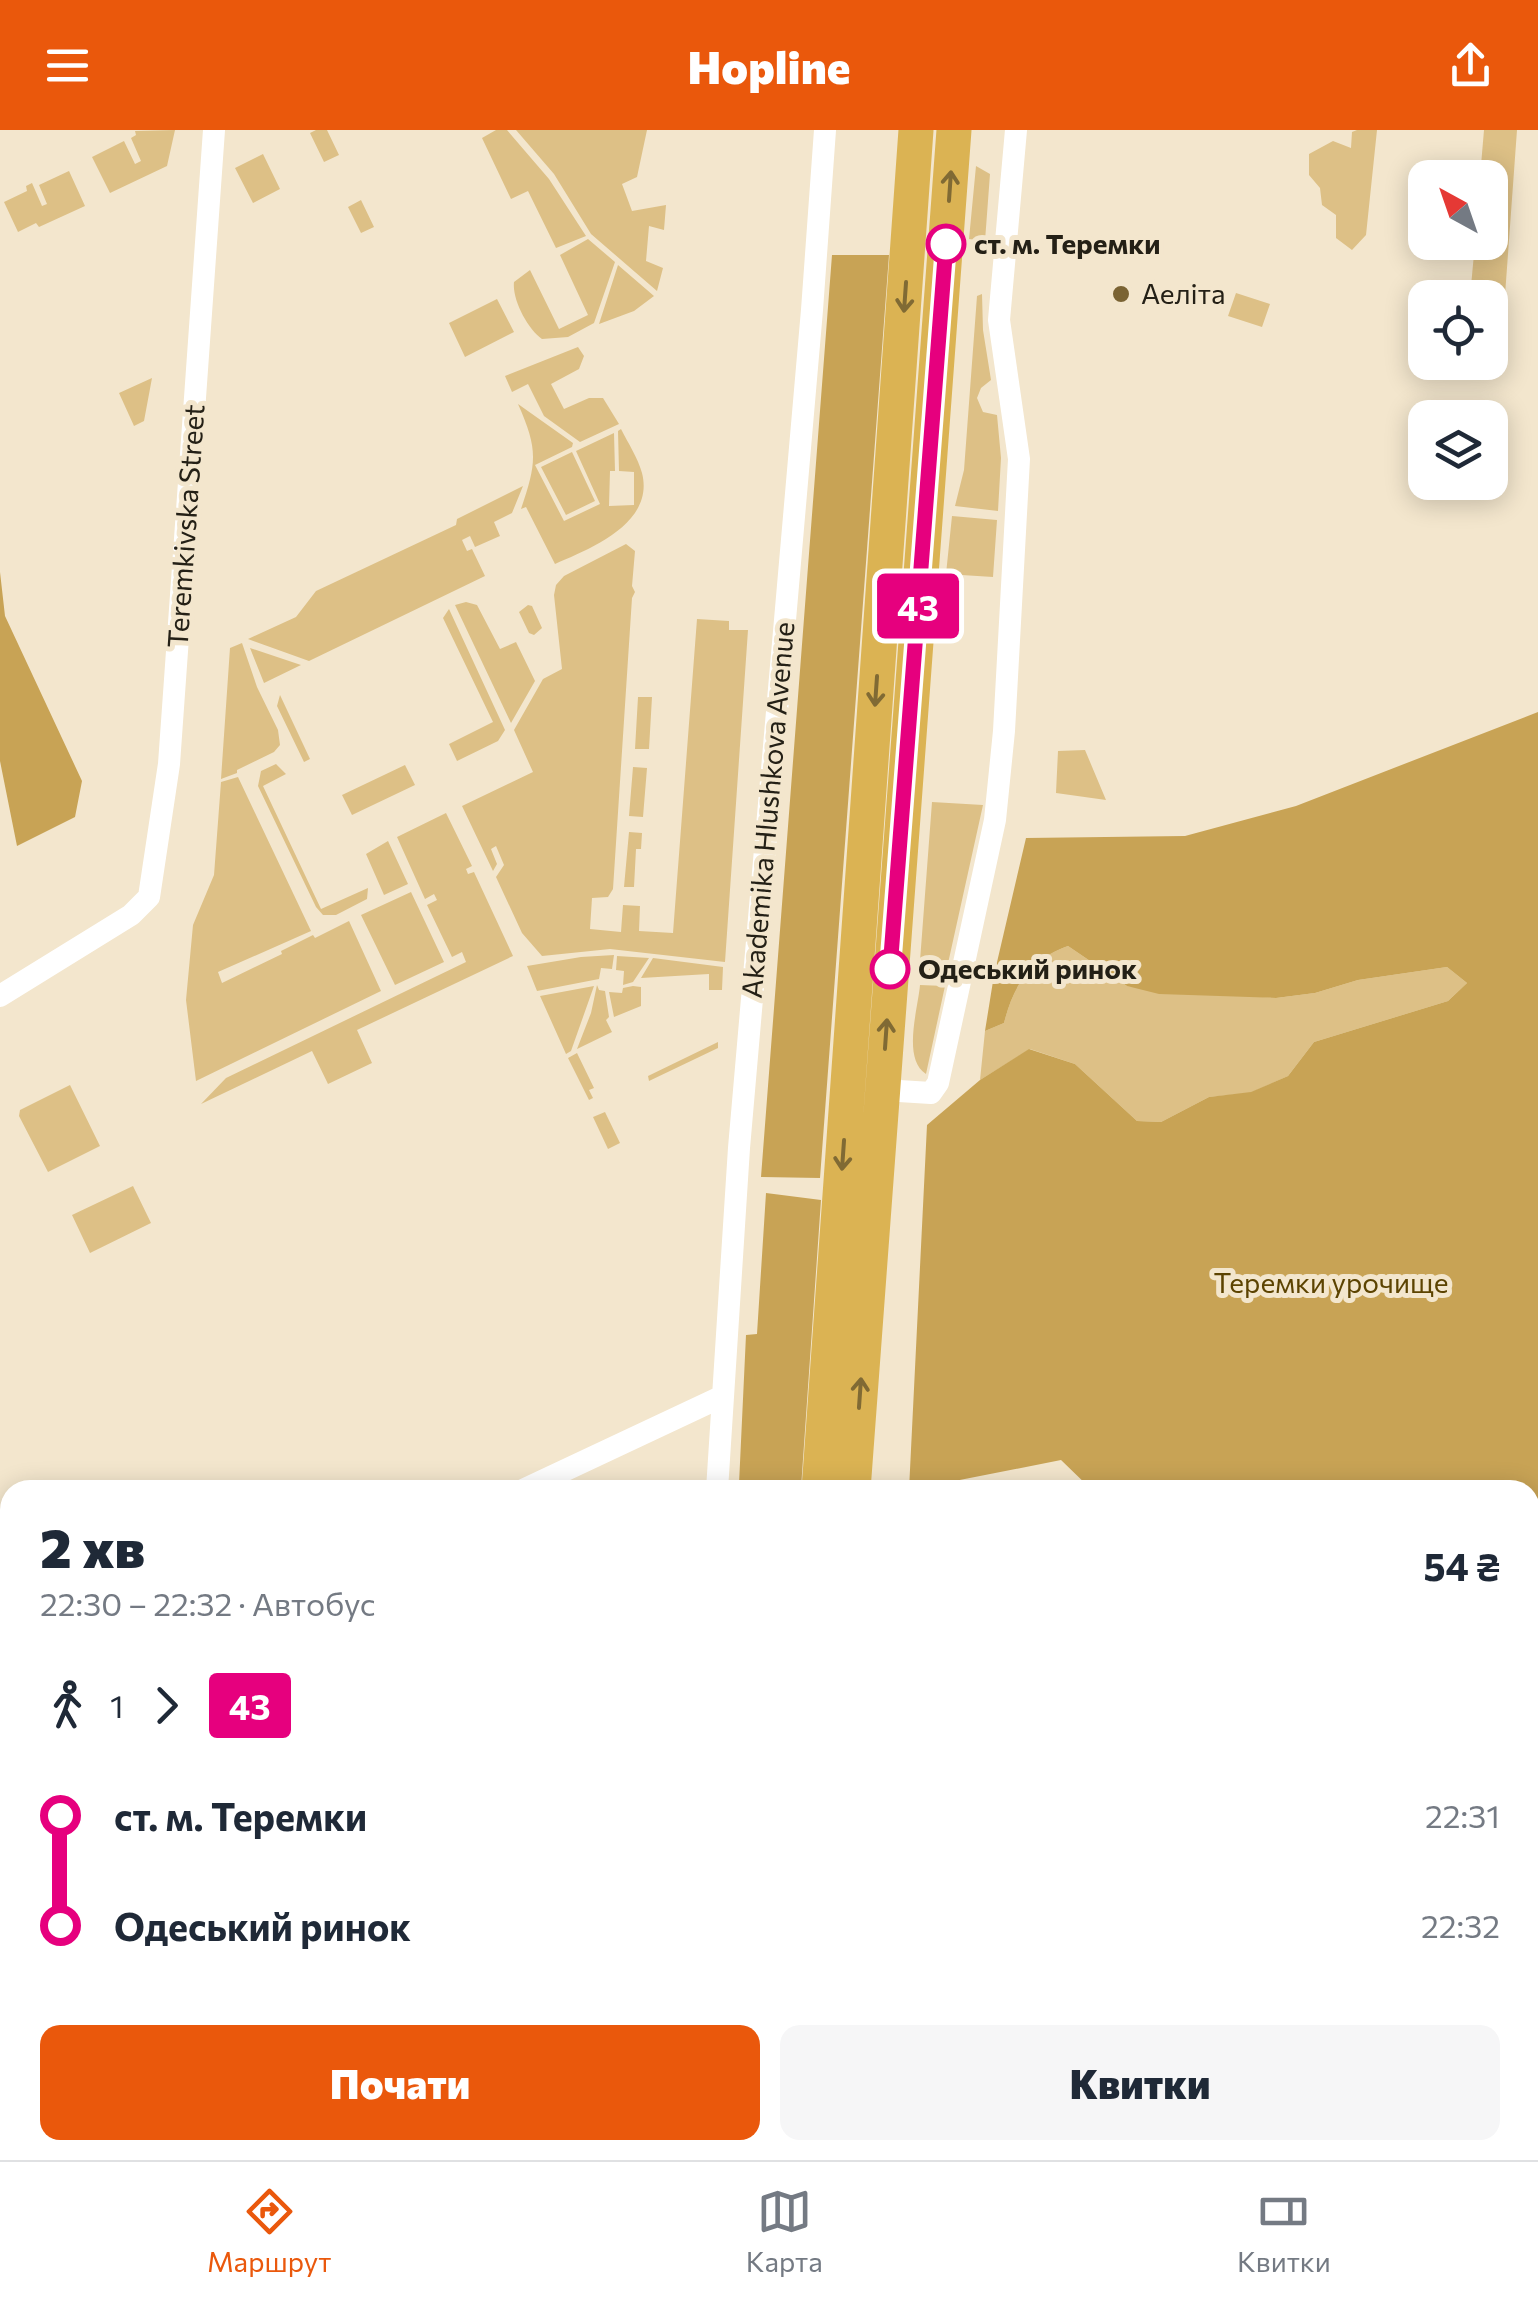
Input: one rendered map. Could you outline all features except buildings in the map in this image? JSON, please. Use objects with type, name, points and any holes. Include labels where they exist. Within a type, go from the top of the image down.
[{"type":"highway","points":[[821,1480],[916,130]]},
{"type":"highway","points":[[853,1480],[954,130]]},
{"type":"street","name":"Teremkivska Street","points":[[0,996],[131,914],[148,897],[169,764],[214,130]]},
{"type":"street","name":"Akademika Hlushkova Avenue","points":[[718,1480],[742,1111],[825,130]]},
{"type":"street","points":[[883,1090],[931,1093],[938,1083],[995,820],[1019,459],[999,320],[1016,130]]},
{"type":"street","points":[[544,1480],[723,1396]]},
{"type":"shaded area","points":[[175,130],[167,166],[110,193],[92,157],[124,141],[135,164],[141,161],[131,138],[135,131]]},
{"type":"shaded area","points":[[327,130],[339,155],[324,162],[310,133]]},
{"type":"shaded area","points":[[496,130],[507,130],[549,179],[586,236],[556,248],[528,191],[511,199],[482,138]]},
{"type":"shaded area","points":[[516,130],[647,130],[637,177],[622,184],[632,211],[666,205],[664,230],[649,226],[646,261],[663,268],[657,291],[591,234],[554,174]]},
{"type":"shaded area","points":[[1377,130],[1366,235],[1352,250],[1336,238],[1336,215],[1322,205],[1320,188],[1309,175],[1309,154],[1333,141],[1351,148],[1352,132]]},
{"type":"shaded area","points":[[1484,130],[1517,130],[1508,254],[1508,160],[1481,160]]},
{"type":"shaded area","points":[[263,154],[280,189],[253,203],[235,168]]},
{"type":"shaded area","points":[[976,166],[990,174],[985,241],[969,239]]},
{"type":"shaded area","points":[[69,171],[85,206],[18,232],[4,202],[27,191],[26,186],[32,183],[42,206],[47,204],[39,185]]},
{"type":"shaded area","points":[[361,200],[374,227],[361,233],[348,207]]},
{"type":"shaded area","points":[[588,239],[615,262],[594,323],[568,337],[542,339],[522,313],[514,282],[530,270],[559,329],[588,315],[560,255]]},
{"type":"shaded area","points":[[1473,260],[1508,260],[1506,280],[1472,280]]},
{"type":"shaded area","points":[[618,265],[654,296],[634,311],[599,324]]},
{"type":"shaded area","points":[[1236,293],[1270,304],[1262,327],[1228,316]]},
{"type":"shaded area","points":[[982,294],[991,380],[977,398],[983,412],[997,415],[1001,458],[998,511],[955,506],[964,470],[977,296]]},
{"type":"shaded area","points":[[497,299],[514,332],[465,357],[449,323]]},
{"type":"shaded area","points":[[578,347],[584,356],[579,369],[551,384],[564,409],[589,398],[603,398],[619,424],[580,442],[544,416],[528,384],[512,392],[505,376]]},
{"type":"shaded area","points":[[152,378],[144,421],[134,426],[119,393]]},
{"type":"shaded area","points":[[518,404],[573,443],[535,465],[564,521],[600,504],[576,451],[614,433],[615,471],[610,471],[609,506],[634,505],[634,472],[619,471],[621,429],[642,473],[639,507],[629,520],[601,542],[555,564],[526,507],[521,509],[533,456]]},
{"type":"shaded area","points":[[572,452],[595,501],[566,515],[541,467]]},
{"type":"shaded area","points":[[523,486],[512,513],[494,522],[500,536],[475,547],[470,536],[462,540],[467,551],[472,549],[485,576],[309,661],[248,639],[296,617],[316,591],[456,525],[457,519]]},
{"type":"shaded area","points":[[952,516],[997,520],[993,577],[946,574]]},
{"type":"shaded area","points":[[626,544],[635,551],[635,592],[613,889],[608,897],[592,898],[590,929],[621,932],[623,905],[640,906],[639,931],[673,933],[697,619],[729,621],[729,630],[748,630],[725,962],[610,949],[542,956],[522,933],[496,877],[504,865],[496,846],[491,849],[497,864],[493,871],[462,806],[533,772],[514,730],[543,679],[562,669],[556,585],[564,576]]},
{"type":"shaded area","points":[[455,605],[477,605],[500,649],[516,642],[535,681],[511,723]]},
{"type":"shaded area","points":[[528,605],[542,628],[534,635],[529,633],[519,612]]},
{"type":"shaded area","points":[[449,609],[505,730],[498,741],[457,761],[449,744],[493,722],[443,618]]},
{"type":"shaded area","points":[[242,643],[278,730],[280,745],[274,752],[221,779],[230,648]]},
{"type":"shaded area","points":[[250,648],[301,665],[264,683]]},
{"type":"shaded area","points":[[280,695],[310,759],[304,762],[277,706]]},
{"type":"shaded area","points":[[638,697],[652,697],[649,749],[635,749]]},
{"type":"shaded area","points":[[1085,750],[1106,800],[1056,793],[1058,751]]},
{"type":"shaded area","points":[[276,764],[286,774],[263,786],[321,909],[368,888],[367,899],[336,915],[323,915],[316,907],[258,786],[261,771]]},
{"type":"shaded area","points":[[405,765],[415,785],[352,815],[342,795]]},
{"type":"shaded area","points":[[633,767],[647,768],[643,817],[629,816]]},
{"type":"shaded area","points":[[238,777],[311,931],[218,972],[222,983],[313,935],[315,938],[349,921],[381,991],[196,1081],[186,1000],[193,925],[214,875],[221,782]]},
{"type":"shaded area","points":[[932,802],[983,805],[945,977],[919,974]]},
{"type":"shaded area","points":[[446,813],[472,866],[466,869],[468,874],[474,872],[513,956],[357,1030],[372,1063],[328,1084],[312,1051],[201,1104],[226,1078],[466,962],[462,952],[452,957],[427,905],[437,900],[434,894],[425,899],[397,837]]},
{"type":"shaded area","points":[[629,832],[642,833],[641,849],[636,849],[634,887],[624,887]]},
{"type":"shaded area","points":[[388,841],[408,884],[384,895],[366,854]]},
{"type":"shaded area","points":[[411,892],[444,962],[395,985],[361,915]]},
{"type":"shaded area","points":[[1068,946],[1127,986],[1276,998],[1315,993],[1358,980],[1447,967],[1467,983],[1448,1001],[1314,1042],[1288,1076],[1250,1093],[1209,1097],[1161,1122],[1137,1121],[1075,1064],[1030,1049],[980,1080],[985,1031],[1004,1023],[1013,996],[1034,966]]},
{"type":"shaded area","points":[[614,955],[612,969],[601,968],[599,979],[537,991],[527,966],[581,957]]},
{"type":"shaded area","points":[[617,956],[649,958],[633,982],[623,985],[624,971],[616,970]]},
{"type":"shaded area","points":[[653,958],[723,967],[722,990],[709,990],[709,974],[641,978]]},
{"type":"shaded area","points":[[597,985],[605,991],[609,1017],[606,1020],[612,1032],[577,1049],[591,1013]]},
{"type":"shaded area","points":[[920,985],[945,986],[926,1074],[919,1067],[913,1046]]},
{"type":"shaded area","points":[[594,986],[571,1051],[566,1054],[540,996]]},
{"type":"shaded area","points":[[641,987],[641,1006],[614,1017],[609,992],[622,993],[623,988]]},
{"type":"shaded area","points":[[718,1042],[718,1048],[649,1081],[648,1076]]},
{"type":"shaded area","points":[[577,1053],[594,1088],[589,1090],[593,1098],[589,1100],[568,1058]]},
{"type":"shaded area","points":[[70,1085],[100,1146],[48,1172],[19,1116],[20,1110]]},
{"type":"shaded area","points":[[605,1112],[620,1143],[608,1149],[593,1117]]},
{"type":"shaded area","points":[[133,1186],[151,1223],[90,1253],[72,1215]]},
{"type":"green space","points":[[832,255],[889,255],[820,1178],[761,1177]]},
{"type":"green space","points":[[0,572],[5,616],[82,781],[75,817],[17,846],[0,761]]},
{"type":"green space","name":"Теремки урочище","points":[[1538,712],[1538,1480],[1082,1480],[1061,1460],[960,1480],[909,1480],[927,1125],[980,1080],[1029,1049],[1075,1064],[1137,1121],[1161,1122],[1209,1097],[1251,1092],[1288,1076],[1314,1042],[1448,1001],[1467,983],[1447,967],[1358,980],[1315,993],[1276,998],[1159,994],[1127,986],[1068,946],[1034,966],[1013,996],[1004,1023],[985,1031],[1026,838],[1185,836],[1296,806]]},
{"type":"green space","points":[[766,1193],[821,1200],[802,1480],[739,1480],[746,1335],[757,1334]]},
{"type":"bus line","name":"43","points":[[890,969],[946,244]]},
{"type":"place","name":"ст. м. Теремки","points":[[946,244]]},
{"type":"place","name":"Аеліта","points":[[1121,294]]},
{"type":"place","name":"Одеський ринок","points":[[890,969]]}]
